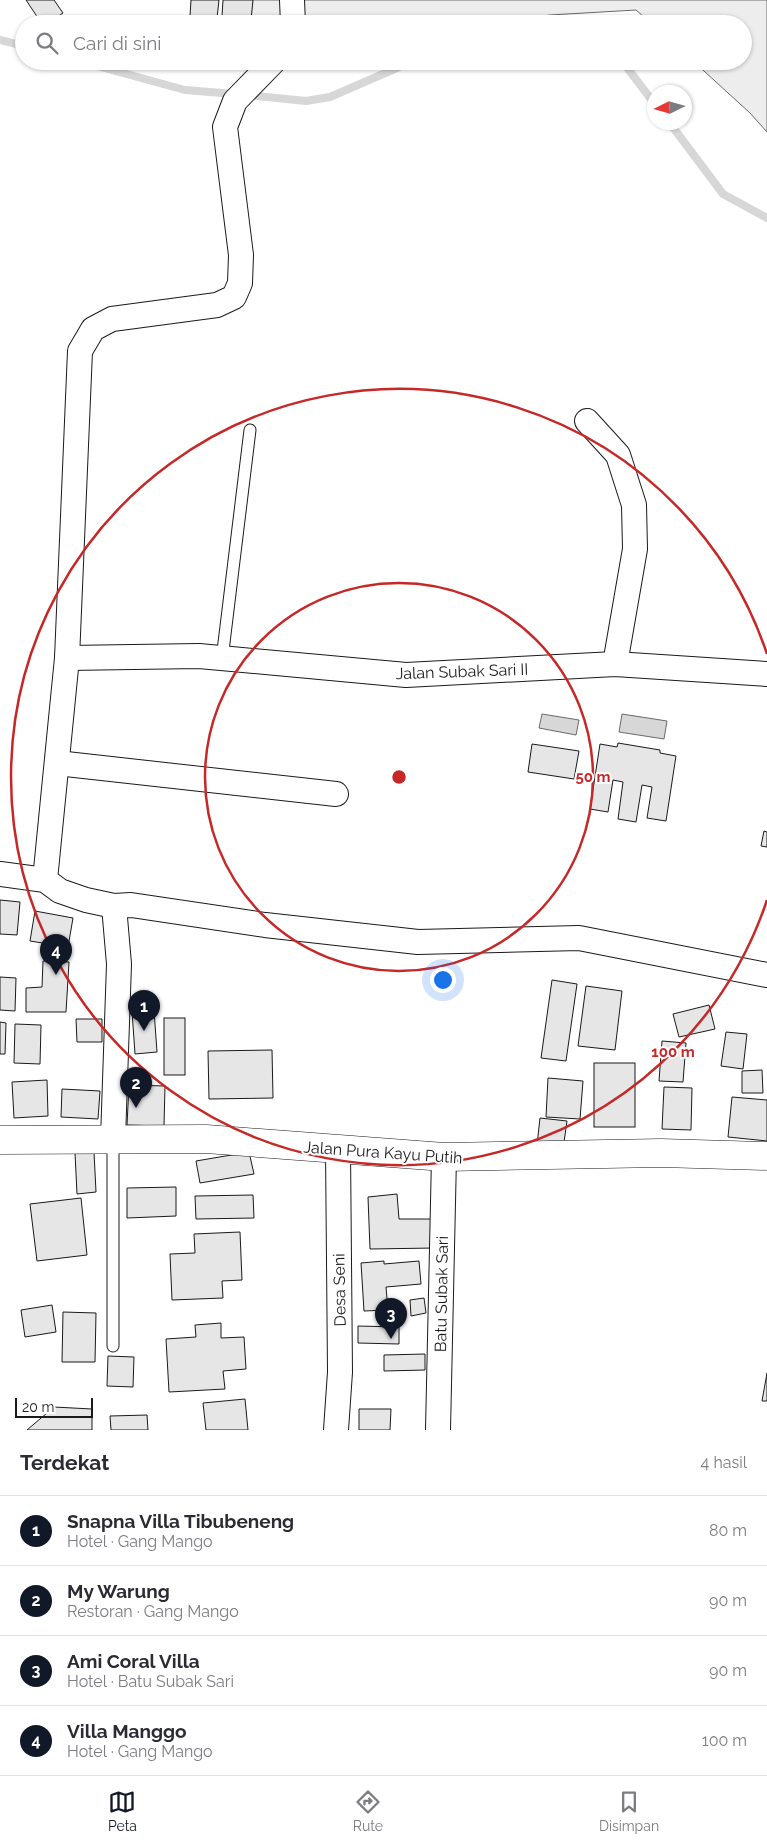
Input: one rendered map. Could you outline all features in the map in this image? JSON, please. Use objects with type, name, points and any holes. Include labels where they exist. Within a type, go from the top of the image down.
[{"type":"street","points":[[292,0],[293,15]]},
{"type":"street","points":[[45,880],[67,658],[80,351],[93,329],[112,319],[217,305],[234,297],[240,283],[241,255],[225,127],[235,101],[266,70]]},
{"type":"street","points":[[588,421],[618,455],[634,505],[635,549],[615,664]]},
{"type":"street","name":"Jalan Subak Sari II","points":[[67,658],[199,656],[406,675],[615,664],[767,674]]},
{"type":"street","points":[[57,762],[336,794]]},
{"type":"street","points":[[0,874],[45,880],[60,891],[114,906],[131,905],[265,925],[418,942],[579,938],[767,975]]},
{"type":"street","points":[[113,1139],[119,964],[114,906]]},
{"type":"street","name":"Jalan Pura Kayu Putih","points":[[0,1140],[206,1139],[444,1157],[661,1153],[767,1156]]},
{"type":"street","name":"Desa Seni","points":[[336,1430],[340,1372],[338,1150]]},
{"type":"street","name":"Batu Subak Sari","points":[[438,1430],[444,1157]]},
{"type":"lane","points":[[222,659],[250,430]]},
{"type":"lane","points":[[113,1139],[113,1346]]},
{"type":"shaded area","points":[[237,0],[767,0],[767,132],[750,113],[703,70],[752,70],[752,15],[642,15],[636,10],[550,15],[231,15]]},
{"type":"shaded area","points":[[542,714],[579,720],[576,735],[539,728]]},
{"type":"shaded area","points":[[622,714],[667,721],[664,739],[619,732]]},
{"type":"building","points":[[26,0],[54,0],[63,13],[60,15],[36,15]]},
{"type":"building","points":[[191,0],[219,0],[217,15],[190,15]]},
{"type":"building","points":[[223,0],[253,0],[252,15],[222,15]]},
{"type":"building","points":[[618,743],[660,750],[660,753],[676,756],[666,821],[647,818],[652,787],[642,785],[636,822],[618,819],[623,782],[613,780],[608,812],[590,809],[600,744],[617,747]]},
{"type":"building","points":[[532,744],[579,751],[574,779],[528,772]]},
{"type":"building","points":[[764,831],[767,832],[767,847],[761,846]]},
{"type":"building","points":[[0,900],[20,902],[17,935],[0,934]]},
{"type":"building","points":[[35,911],[73,918],[68,947],[30,941]]},
{"type":"building","points":[[43,961],[69,962],[66,1012],[26,1012],[26,988],[42,987]]},
{"type":"building","points":[[0,977],[16,978],[15,1011],[0,1010]]},
{"type":"building","points":[[552,980],[577,984],[566,1061],[541,1058]]},
{"type":"building","points":[[586,986],[622,991],[615,1050],[578,1046]]},
{"type":"building","points":[[709,1005],[715,1029],[679,1037],[673,1014]]},
{"type":"building","points":[[154,1010],[157,1052],[135,1054],[132,1011]]},
{"type":"building","points":[[164,1018],[185,1018],[185,1075],[164,1075]]},
{"type":"building","points":[[76,1019],[102,1019],[102,1042],[77,1042]]},
{"type":"building","points":[[0,1022],[6,1023],[5,1054],[0,1054]]},
{"type":"building","points":[[15,1024],[41,1025],[40,1064],[14,1063]]},
{"type":"building","points":[[726,1032],[747,1034],[743,1069],[721,1066]]},
{"type":"building","points":[[662,1041],[686,1043],[683,1082],[659,1081]]},
{"type":"building","points":[[272,1050],[273,1098],[209,1099],[208,1051]]},
{"type":"building","points":[[594,1063],[635,1063],[635,1127],[594,1127]]},
{"type":"building","points":[[762,1070],[763,1093],[742,1093],[742,1071]]},
{"type":"building","points":[[548,1078],[583,1081],[580,1119],[546,1117]]},
{"type":"building","points":[[47,1080],[48,1116],[14,1118],[12,1082]]},
{"type":"building","points":[[129,1085],[165,1086],[164,1126],[127,1125]]},
{"type":"building","points":[[664,1087],[692,1088],[691,1130],[662,1129]]},
{"type":"building","points":[[62,1089],[100,1091],[98,1119],[61,1117]]},
{"type":"building","points":[[732,1097],[767,1100],[767,1141],[728,1137]]},
{"type":"building","points":[[540,1118],[567,1121],[563,1149],[537,1145]]},
{"type":"building","points":[[94,1152],[96,1192],[77,1194],[75,1153]]},
{"type":"building","points":[[249,1152],[254,1174],[200,1183],[196,1161]]},
{"type":"building","points":[[176,1187],[176,1216],[127,1218],[127,1188]]},
{"type":"building","points":[[397,1194],[399,1219],[434,1219],[435,1248],[370,1249],[368,1197]]},
{"type":"building","points":[[253,1195],[254,1218],[196,1219],[195,1196]]},
{"type":"building","points":[[81,1198],[87,1255],[37,1261],[30,1204]]},
{"type":"building","points":[[240,1232],[242,1280],[222,1281],[223,1298],[172,1300],[170,1254],[195,1253],[194,1234]]},
{"type":"building","points":[[384,1261],[384,1264],[419,1261],[421,1284],[386,1287],[388,1310],[364,1311],[361,1263]]},
{"type":"building","points":[[424,1298],[426,1313],[411,1316],[410,1300]]},
{"type":"building","points":[[52,1305],[56,1332],[25,1337],[21,1310]]},
{"type":"building","points":[[63,1312],[96,1313],[95,1362],[62,1362]]},
{"type":"building","points":[[221,1323],[221,1338],[244,1337],[246,1369],[223,1371],[225,1389],[169,1392],[166,1339],[196,1337],[195,1325]]},
{"type":"building","points":[[358,1326],[399,1327],[399,1344],[358,1343]]},
{"type":"building","points":[[425,1354],[425,1370],[384,1371],[384,1355]]},
{"type":"building","points":[[108,1356],[134,1357],[133,1387],[107,1386]]},
{"type":"building","points":[[767,1373],[767,1401],[762,1401]]},
{"type":"building","points":[[245,1399],[248,1430],[206,1430],[203,1403]]},
{"type":"building","points":[[54,1407],[92,1409],[92,1430],[27,1430]]},
{"type":"building","points":[[359,1409],[391,1409],[390,1430],[359,1430]]},
{"type":"building","points":[[147,1415],[148,1430],[111,1430],[110,1416]]},
{"type":"waterway","points":[[0,40],[15,44]]},
{"type":"waterway","points":[[112,70],[185,90],[235,94]]},
{"type":"waterway","points":[[247,95],[306,101],[330,97],[392,70]]},
{"type":"waterway","points":[[629,70],[647,94]]},
{"type":"waterway","points":[[675,130],[723,194],[767,218]]},
{"type":"place","name":"Villa Manggo","points":[[56,975]]},
{"type":"place","name":"Snapna Villa Tibubeneng","points":[[144,1031]]},
{"type":"place","name":"My Warung","points":[[136,1108]]},
{"type":"place","name":"Ami Coral Villa","points":[[391,1339]]}]
